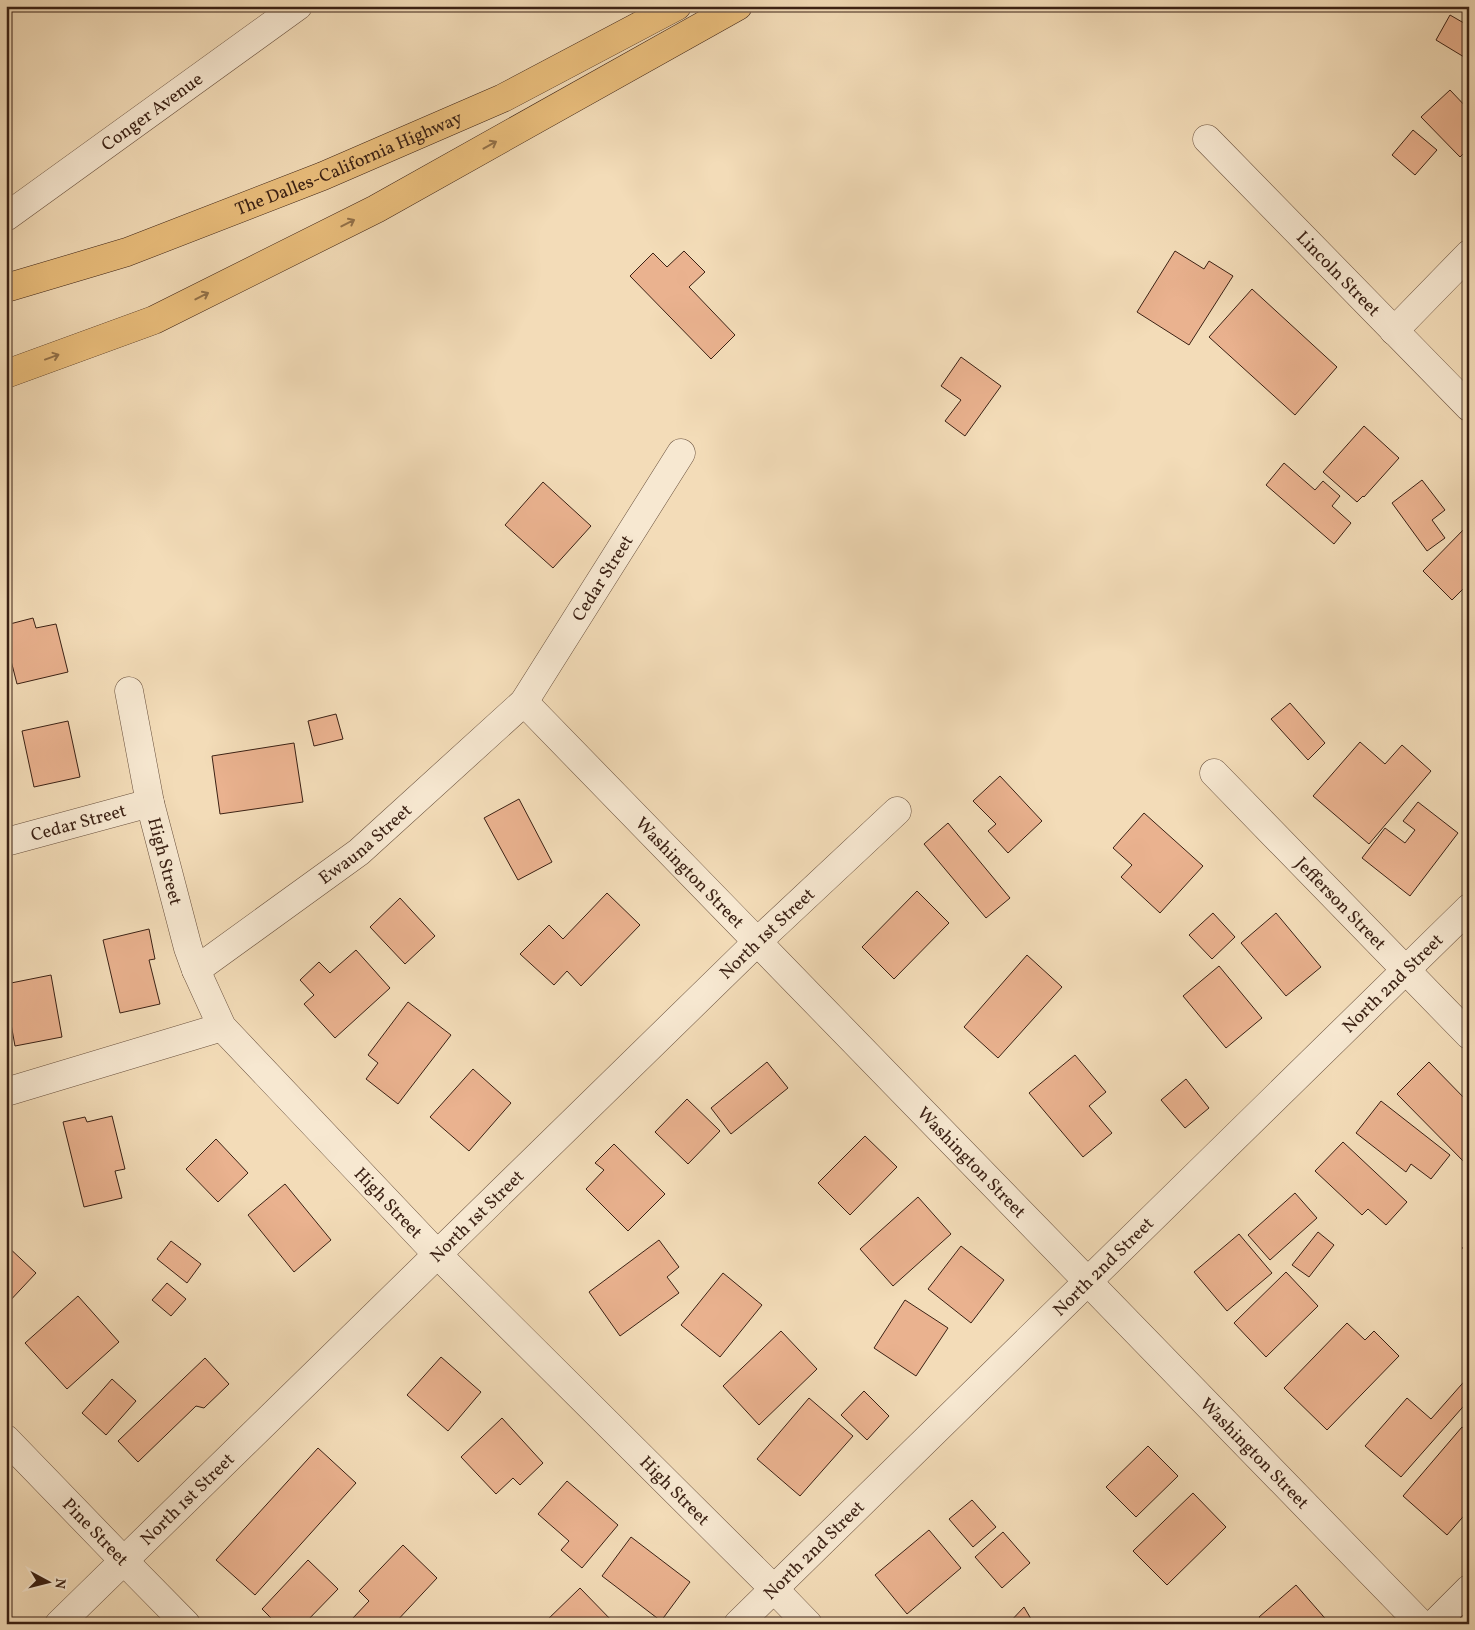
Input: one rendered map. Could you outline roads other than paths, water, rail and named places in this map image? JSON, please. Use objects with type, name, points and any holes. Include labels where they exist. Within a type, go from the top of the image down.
[{"type":"highway","name":"The Dalles-California Highway","points":[[6,288],[127,252],[323,176],[503,98],[677,6]]},
{"type":"highway","points":[[6,374],[154,320],[340,227],[738,6]]},
{"type":"street","name":"Conger Avenue","points":[[6,218],[298,6]]},
{"type":"street","name":"Lincoln Street","points":[[1207,138],[1469,407]]},
{"type":"street","points":[[1394,330],[1469,254]]},
{"type":"street","name":"Cedar Street","points":[[524,702],[681,453]]},
{"type":"street","name":"High Street","points":[[130,691],[150,804],[188,948],[222,1027],[438,1254],[808,1624]]},
{"type":"street","name":"Washington Street","points":[[524,702],[1421,1624]]},
{"type":"street","name":"Ewauna Street","points":[[196,970],[359,852],[524,702]]},
{"type":"street","name":"Jefferson Street","points":[[1214,773],[1469,1035]]},
{"type":"street","name":"Cedar Street","points":[[6,842],[150,804]]},
{"type":"street","name":"North 1st Street","points":[[59,1624],[758,942],[897,811]]},
{"type":"street","name":"North 2nd Street","points":[[738,1624],[1469,908]]},
{"type":"street","points":[[6,1092],[222,1027]]},
{"type":"street","name":"Pine Street","points":[[6,1439],[186,1624]]},
{"type":"street","points":[[1434,1624],[1469,1589]]}]
